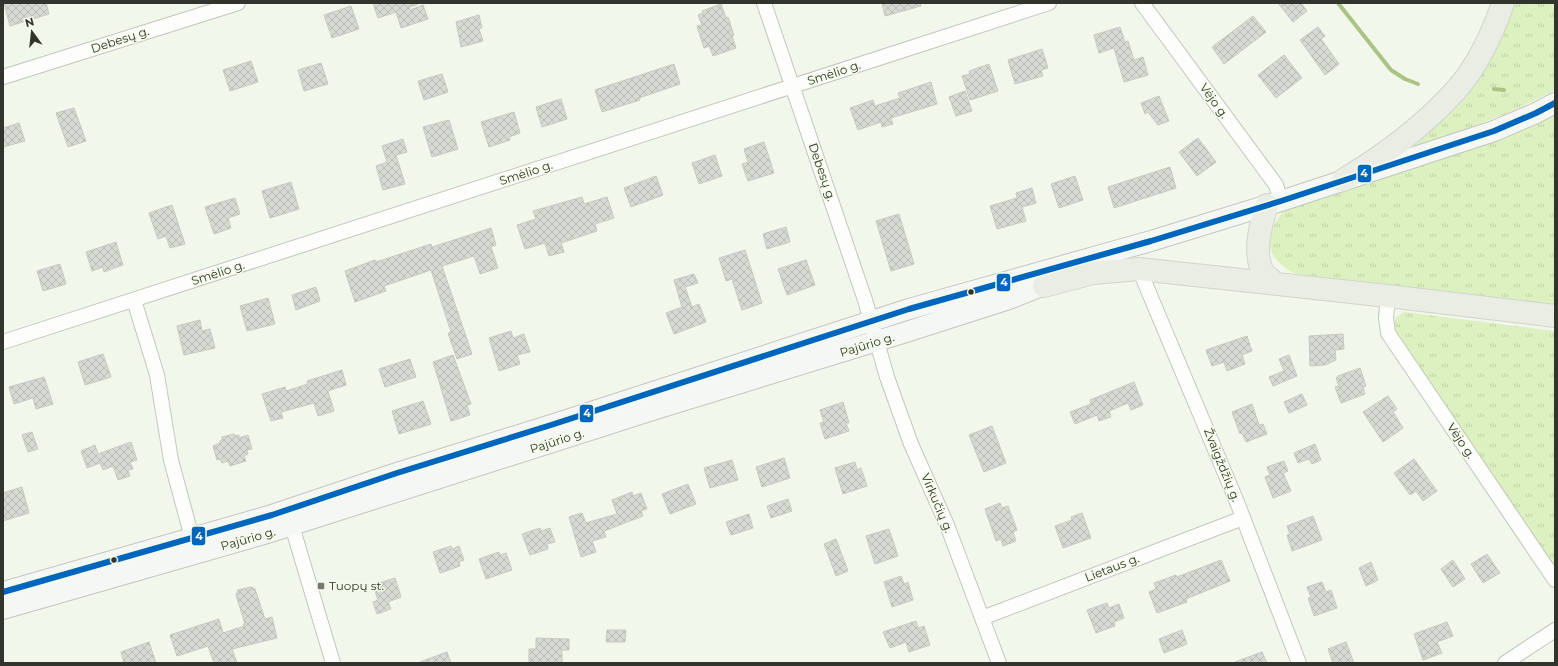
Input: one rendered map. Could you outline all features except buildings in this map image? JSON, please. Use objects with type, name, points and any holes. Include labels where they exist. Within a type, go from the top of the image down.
[{"type":"highway","points":[[1342,180],[1378,159],[1425,122],[1458,88],[1478,58],[1495,25],[1503,3]]},
{"type":"highway","points":[[1274,203],[1260,234],[1259,254],[1261,270],[1274,282]]},
{"type":"highway","points":[[1044,286],[1093,273],[1139,268],[1274,282],[1555,316]]},
{"type":"main road","name":"Pajūrio g.","points":[[3,592],[272,515],[397,473],[551,425],[871,321],[1151,241],[1274,203],[1494,131],[1555,103]]},
{"type":"main road","name":"Pajūrio g.","points":[[3,609],[292,526],[659,408],[876,342],[1009,299],[1151,241]]},
{"type":"street","name":"Debesų g.","points":[[3,77],[238,3]]},
{"type":"street","name":"Debesų g.","points":[[764,3],[865,300],[876,342]]},
{"type":"street","name":"Smėlio g.","points":[[3,342],[1049,3]]},
{"type":"street","name":"Vėjo g.","points":[[1142,3],[1276,185],[1274,203]]},
{"type":"street","name":"Žvaigždžių g.","points":[[1139,268],[1243,518],[1299,663]]},
{"type":"street","name":"Vėjo g.","points":[[1388,296],[1386,318],[1388,333],[1555,580]]},
{"type":"street","points":[[134,300],[156,376],[172,460],[192,538]]},
{"type":"street","name":"Virkučių g.","points":[[876,342],[886,377],[911,444],[947,525],[999,663]]},
{"type":"street","name":"Lietaus g.","points":[[982,618],[1243,518]]},
{"type":"street","points":[[292,526],[333,663]]},
{"type":"street","points":[[1505,663],[1555,630]]},
{"type":"green space","points":[[1513,3],[1555,3],[1555,90],[1506,114],[1398,154]]},
{"type":"green space","points":[[1555,112],[1555,307],[1300,276],[1288,270],[1279,263],[1273,255],[1270,247],[1270,238],[1278,219],[1285,208]]},
{"type":"green space","points":[[1404,312],[1555,331],[1555,571],[1393,327],[1396,317]]},
{"type":"waterway","points":[[1338,3],[1391,70],[1405,79],[1418,84]]},
{"type":"waterway","points":[[1494,89],[1504,90]]},
{"type":"transit line","name":"4","points":[[3,592],[272,515],[397,473],[551,425],[909,309],[1151,241],[1281,201],[1494,131],[1555,103]]},
{"type":"place","name":"Tuopų st.","points":[[321,586]]}]
